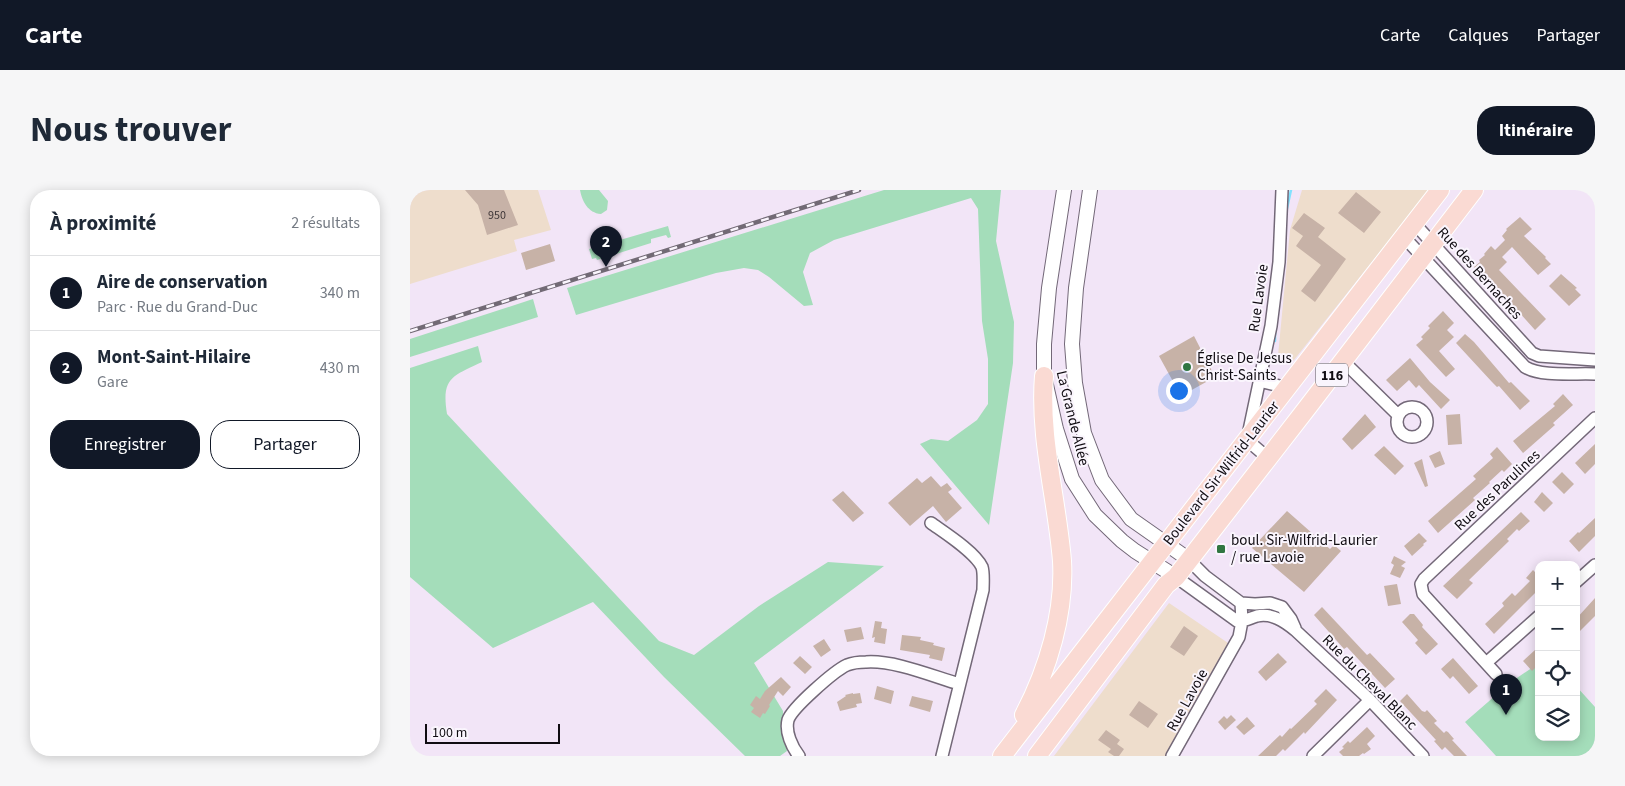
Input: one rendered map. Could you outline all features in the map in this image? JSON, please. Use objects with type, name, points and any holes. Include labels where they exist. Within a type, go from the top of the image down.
[{"type":"main road","name":"Boulevard Sir-Wilfrid-Laurier","points":[[1001,756],[1440,190]]},
{"type":"main road","name":"Boulevard Sir-Wilfrid-Laurier","points":[[1037,756],[1166,585],[1176,577],[1474,190]]},
{"type":"main road","points":[[1001,756],[1034,695],[1046,665],[1056,628],[1061,594],[1062,564],[1059,529],[1045,440],[1043,412],[1044,376]]},
{"type":"street","name":"La Grande Allée","points":[[1064,190],[1049,288],[1044,344],[1044,376],[1056,429],[1072,479],[1095,515],[1122,541],[1176,577]]},
{"type":"street","name":"La Grande Allée","points":[[1090,190],[1076,288],[1072,344],[1074,383],[1084,433],[1102,480],[1131,519],[1188,559]]},
{"type":"street","name":"Rue Lavoie","points":[[1246,440],[1271,326],[1279,262],[1282,190]]},
{"type":"street","name":"Rue des Bernaches","points":[[1409,230],[1512,353],[1530,371],[1595,374]]},
{"type":"street","name":"Rue des Bernaches","points":[[1409,230],[1532,353],[1539,356],[1595,360]]},
{"type":"street","name":"Rue des Bernaches","points":[[1512,353],[1523,343]]},
{"type":"street","points":[[1343,361],[1398,415]]},
{"type":"street","points":[[1259,381],[1288,388]]},
{"type":"street","name":"Rue des Parulines","points":[[1486,663],[1423,594],[1421,584],[1424,579],[1595,418]]},
{"type":"street","points":[[1246,440],[1268,458]]},
{"type":"street","points":[[931,523],[959,543],[974,557],[982,568],[983,590],[942,756]]},
{"type":"street","points":[[1188,559],[1205,576],[1241,603]]},
{"type":"street","points":[[1580,578],[1595,565]]},
{"type":"street","points":[[1176,577],[1231,617],[1237,621],[1242,621]]},
{"type":"street","name":"Rue du Cheval Blanc","points":[[1241,603],[1270,602],[1276,604],[1287,613],[1295,630]]},
{"type":"street","name":"Rue Lavoie","points":[[1172,756],[1239,637],[1242,621],[1241,603]]},
{"type":"street","name":"Rue du Cheval Blanc","points":[[1242,621],[1257,616],[1266,616],[1284,621],[1370,700],[1423,756]]},
{"type":"street","points":[[1496,674],[1486,663],[1535,620]]},
{"type":"street","points":[[799,756],[793,748],[789,736],[788,719],[820,685],[848,665],[865,662],[884,662],[959,684]]},
{"type":"street","points":[[1313,756],[1370,700]]},
{"type":"shaded area","points":[[412,190],[538,190],[551,230],[514,240],[517,251],[410,284],[410,192]]},
{"type":"shaded area","points":[[1302,190],[1429,190],[1290,365],[1278,356],[1290,230]]},
{"type":"shaded area","points":[[1169,603],[1234,647],[1172,756],[1054,756]]},
{"type":"green space","points":[[580,190],[599,190],[608,201],[607,210],[601,214],[589,209],[582,198]]},
{"type":"green space","points":[[884,190],[1001,190],[996,241],[1014,322],[1013,363],[989,525],[920,444],[931,439],[948,441],[977,420],[988,404],[988,359],[982,321],[978,209],[971,198],[834,240],[810,253],[803,272],[813,305],[804,306],[758,270],[744,268],[716,273],[576,315],[567,288]]},
{"type":"green space","points":[[668,226],[671,237],[668,238],[666,235],[651,239],[651,243],[597,260],[596,258],[592,259],[589,249]]},
{"type":"green space","points":[[533,299],[538,317],[410,357],[410,339]]},
{"type":"green space","points":[[478,346],[482,362],[451,379],[448,385],[446,392],[447,414],[659,641],[694,655],[759,606],[828,562],[884,566],[754,663],[783,711],[783,729],[787,751],[780,756],[745,756],[664,677],[593,602],[493,648],[410,577],[410,368]]},
{"type":"green space","points":[[1535,666],[1535,741],[1580,741],[1580,690],[1595,707],[1595,756],[1496,756],[1465,722],[1511,682]]},
{"type":"building","points":[[465,190],[504,190],[518,225],[487,235],[478,205]]},
{"type":"building","points":[[1356,192],[1381,212],[1364,233],[1338,213]]},
{"type":"building","points":[[1304,213],[1325,228],[1318,237],[1346,259],[1315,302],[1301,291],[1321,265],[1296,246],[1303,236],[1292,228]]},
{"type":"building","points":[[1520,217],[1532,229],[1524,236],[1551,264],[1538,275],[1512,247],[1502,257],[1507,262],[1499,270],[1546,319],[1535,330],[1486,275],[1483,277],[1474,267],[1480,262],[1479,260],[1491,246],[1495,250],[1505,240],[1502,236],[1506,229]]},
{"type":"building","points":[[550,244],[555,261],[526,270],[521,253]]},
{"type":"building","points":[[1561,274],[1577,288],[1575,289],[1581,295],[1569,306],[1549,286]]},
{"type":"building","points":[[1443,311],[1454,323],[1447,330],[1454,337],[1439,351],[1455,369],[1446,377],[1416,345],[1423,339],[1421,337],[1430,328],[1428,326]]},
{"type":"building","points":[[1465,334],[1509,383],[1511,382],[1530,401],[1520,410],[1456,343]]},
{"type":"building","name":"Église De Jesus Christ-Saints","points":[[1194,336],[1215,377],[1181,396],[1159,356]]},
{"type":"building","points":[[1410,358],[1430,382],[1450,400],[1441,409],[1419,385],[1416,388],[1409,380],[1397,391],[1386,380]]},
{"type":"building","points":[[1563,394],[1573,405],[1553,423],[1555,425],[1523,453],[1513,441],[1555,406],[1553,404]]},
{"type":"building","points":[[1365,414],[1376,427],[1352,450],[1342,439]]},
{"type":"building","points":[[1460,414],[1462,444],[1448,445],[1446,415]]},
{"type":"building","points":[[1595,444],[1595,464],[1585,474],[1575,463]]},
{"type":"building","points":[[1384,446],[1404,466],[1395,475],[1374,455]]},
{"type":"building","points":[[1497,447],[1512,464],[1489,482],[1473,498],[1475,500],[1438,533],[1428,521],[1476,479],[1473,476],[1493,458],[1490,454]]},
{"type":"building","points":[[1440,451],[1445,464],[1435,468],[1429,456]]},
{"type":"building","points":[[1422,459],[1428,486],[1425,487],[1414,463]]},
{"type":"building","points":[[1562,472],[1574,484],[1564,494],[1552,482]]},
{"type":"building","points":[[931,476],[941,487],[947,483],[952,489],[948,492],[962,508],[946,522],[933,506],[910,526],[888,503],[917,478],[922,483]]},
{"type":"building","points":[[843,491],[864,513],[853,522],[832,500]]},
{"type":"building","points":[[1542,492],[1553,503],[1544,512],[1534,502]]},
{"type":"building","points":[[1287,511],[1330,549],[1334,545],[1341,551],[1304,592],[1252,548]]},
{"type":"building","points":[[1521,512],[1530,521],[1519,531],[1517,529],[1507,539],[1509,541],[1469,580],[1473,583],[1457,599],[1443,586]]},
{"type":"building","points":[[1595,518],[1595,536],[1579,552],[1569,541]]},
{"type":"building","points":[[1419,533],[1427,541],[1412,556],[1404,546]]},
{"type":"building","points":[[1394,556],[1406,562],[1401,566],[1405,568],[1400,578],[1390,574],[1394,565],[1391,563]]},
{"type":"building","points":[[1533,570],[1535,572],[1535,593],[1494,634],[1485,624],[1504,606],[1502,603],[1512,593],[1515,596],[1530,581],[1526,578]]},
{"type":"building","points":[[1397,584],[1401,604],[1388,606],[1384,586]]},
{"type":"building","points":[[1595,598],[1595,616],[1580,631],[1580,615]]},
{"type":"building","points":[[1322,607],[1367,655],[1370,653],[1395,679],[1385,688],[1347,647],[1344,649],[1314,615]]},
{"type":"building","points":[[1410,614],[1414,614],[1423,625],[1422,627],[1438,644],[1426,655],[1415,643],[1418,640],[1402,622]]},
{"type":"building","points":[[875,621],[882,622],[881,628],[887,629],[885,644],[874,642],[875,637],[872,638]]},
{"type":"building","points":[[1184,626],[1198,636],[1184,656],[1170,647]]},
{"type":"building","points":[[861,627],[864,639],[847,642],[844,630]]},
{"type":"building","points":[[902,635],[921,637],[920,640],[945,648],[942,661],[929,658],[930,655],[900,650]]},
{"type":"building","points":[[824,639],[831,650],[821,657],[813,646]]},
{"type":"building","points":[[1535,650],[1535,668],[1532,671],[1523,661]]},
{"type":"building","points":[[1278,653],[1287,662],[1266,681],[1258,672]]},
{"type":"building","points":[[800,656],[812,667],[805,674],[793,663]]},
{"type":"building","points":[[1453,658],[1478,686],[1469,694],[1453,676],[1450,679],[1441,669]]},
{"type":"building","points":[[781,677],[791,687],[783,696],[778,691],[765,714],[763,713],[760,718],[751,712],[754,708],[750,705],[756,696],[760,699],[765,691]]},
{"type":"building","points":[[877,686],[894,691],[891,704],[874,699]]},
{"type":"building","points":[[1326,689],[1337,700],[1305,734],[1304,732],[1285,751],[1283,749],[1276,756],[1258,756],[1280,735],[1282,737],[1317,704],[1314,701]]},
{"type":"building","points":[[860,693],[862,703],[856,704],[857,707],[840,711],[837,702],[845,695]]},
{"type":"building","points":[[1407,694],[1422,711],[1425,712],[1427,710],[1437,721],[1434,723],[1444,733],[1448,732],[1454,739],[1452,740],[1467,756],[1454,756],[1445,747],[1442,750],[1434,741],[1436,740],[1400,701]]},
{"type":"building","points":[[912,696],[933,701],[930,712],[909,706]]},
{"type":"building","points":[[1139,701],[1158,714],[1148,728],[1129,715]]},
{"type":"building","points":[[1231,715],[1236,720],[1225,730],[1218,722],[1224,716],[1227,719]]},
{"type":"building","points":[[1247,717],[1255,726],[1244,735],[1236,727]]},
{"type":"building","points":[[1367,727],[1375,736],[1367,744],[1371,749],[1359,756],[1343,756],[1339,752],[1344,748],[1342,747],[1348,741],[1350,743]]},
{"type":"building","points":[[1106,730],[1120,740],[1117,744],[1124,749],[1119,756],[1114,756],[1108,752],[1111,749],[1098,740]]},
{"type":"waterway","points":[[1286,213],[1291,190]]},
{"type":"waterway","points":[[1275,330],[1275,341]]},
{"type":"railway","points":[[410,331],[859,190]]},
{"type":"place","name":"Mont-Saint-Hilaire","points":[[606,267]]},
{"type":"place","name":"Église De Jesus Christ-Saints","points":[[1187,367]]},
{"type":"place","name":"boul. Sir-Wilfrid-Laurier / rue Lavoie","points":[[1221,549]]},
{"type":"place","name":"Aire de conservation","points":[[1506,715]]}]
